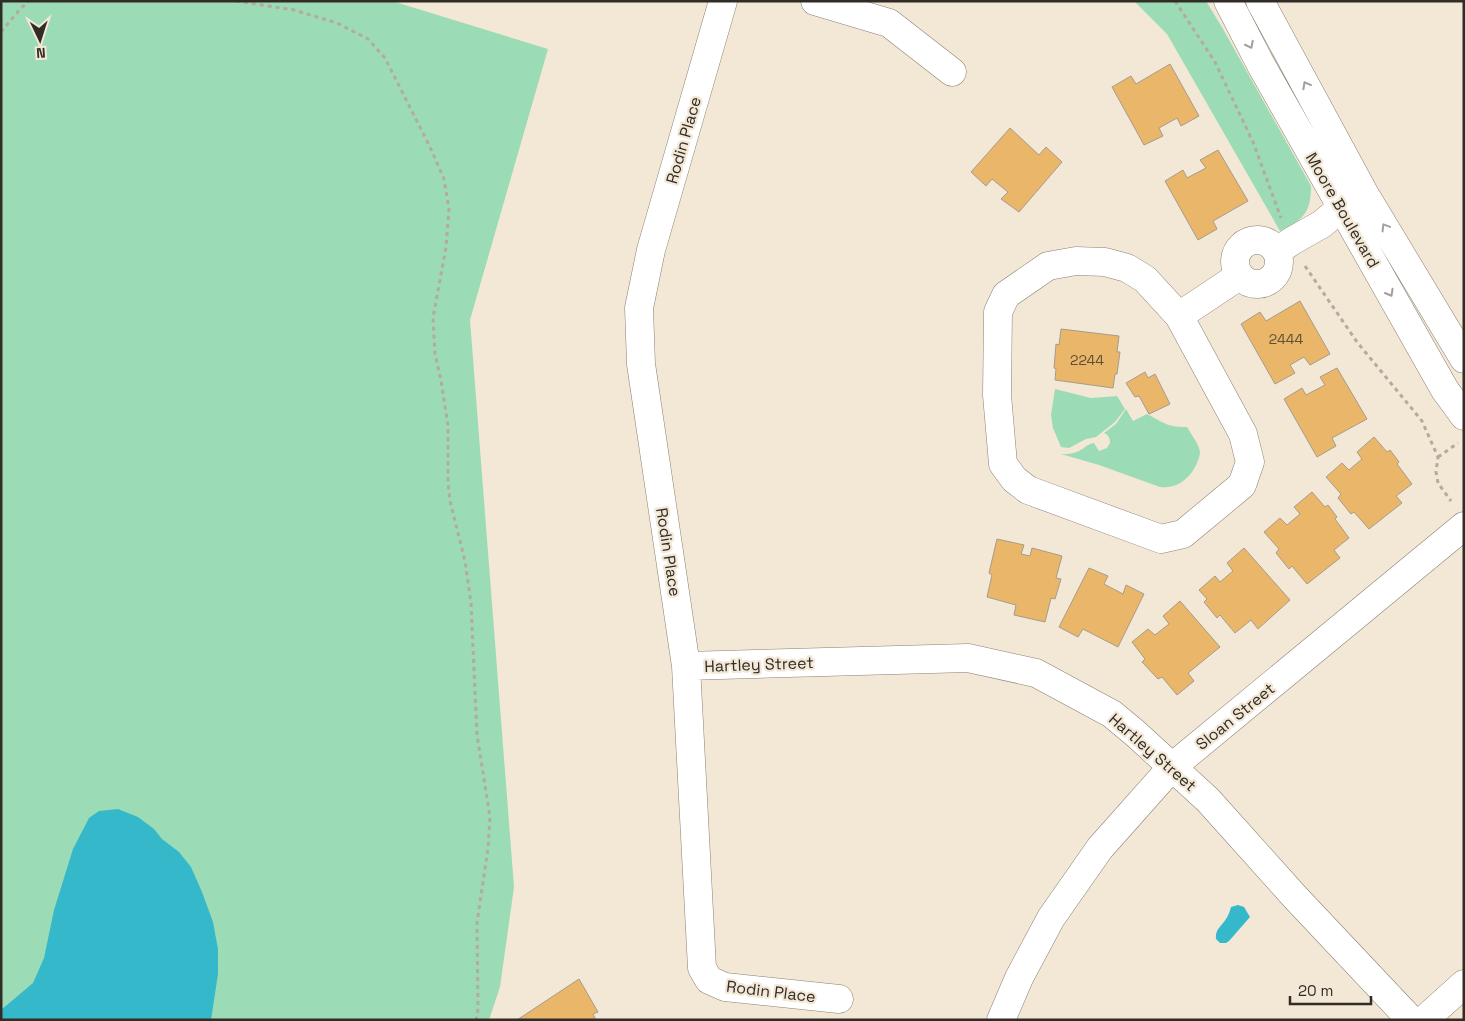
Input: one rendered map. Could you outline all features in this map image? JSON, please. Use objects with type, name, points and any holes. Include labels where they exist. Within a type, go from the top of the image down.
[{"type":"street","name":"Rodin Place","points":[[723,1],[651,250],[639,308],[641,364],[686,666],[702,968],[709,980],[725,987],[839,999]]},
{"type":"street","points":[[815,1],[889,23],[952,72]]},
{"type":"street","name":"Moore Boulevard","points":[[1228,1],[1261,65],[1445,390],[1461,429]]},
{"type":"street","name":"Moore Boulevard","points":[[1260,1],[1364,193],[1464,359]]},
{"type":"street","points":[[1179,316],[1239,276],[1235,269],[1235,254],[1245,242],[1252,239],[1260,239],[1273,246],[1277,251],[1322,224],[1341,208],[1364,193]]},
{"type":"street","points":[[1076,261],[1105,262],[1126,268],[1145,279],[1179,316],[1243,434],[1250,462],[1242,485],[1183,534],[1161,539],[1028,490],[1014,479],[1003,464],[997,395],[998,312],[1006,295],[1048,266],[1076,261]]},
{"type":"street","name":"Sloan Street","points":[[1001,1020],[1019,978],[1051,918],[1100,848],[1172,767],[1464,526]]},
{"type":"street","name":"Hartley Street","points":[[686,666],[968,658],[1036,673],[1112,714],[1208,800],[1295,897],[1411,1020]]},
{"type":"street","points":[[1424,1020],[1464,984]]},
{"type":"path","points":[[1,32],[29,1]]},
{"type":"path","points":[[236,1],[294,10],[337,23],[368,39],[385,58],[444,179],[449,209],[446,248],[433,318],[435,354],[448,426],[450,501],[465,561],[471,603],[477,735],[490,817],[488,848],[477,923],[478,1009],[476,1020]]},
{"type":"path","points":[[1438,457],[1461,429]]},
{"type":"green space","points":[[1,1],[392,1],[548,49],[470,320],[514,887],[500,987],[489,1020],[1,1020]]},
{"type":"green space","points":[[1134,1],[1206,1],[1311,186],[1311,195],[1307,209],[1295,223],[1280,231],[1167,34]]},
{"type":"green space","points":[[1055,389],[1091,398],[1117,396],[1125,409],[1115,422],[1096,437],[1086,439],[1069,448],[1061,447],[1053,428],[1051,415]]},
{"type":"green space","points":[[1126,409],[1133,421],[1147,414],[1170,425],[1187,427],[1197,442],[1200,452],[1194,469],[1187,478],[1177,485],[1160,487],[1099,465],[1061,454],[1077,452],[1094,443],[1099,451],[1107,448],[1110,440],[1104,433],[1116,424]]},
{"type":"water","points":[[118,809],[138,817],[154,829],[162,839],[179,852],[191,867],[213,922],[218,949],[218,974],[211,1020],[1,1020],[1,1010],[33,983],[44,958],[54,910],[73,849],[89,818],[99,811]]},
{"type":"water","points":[[1238,905],[1244,907],[1250,917],[1229,941],[1220,943],[1216,939],[1217,930],[1227,918],[1231,907]]},
{"type":"building","points":[[1170,64],[1199,116],[1181,126],[1177,118],[1159,128],[1163,136],[1144,145],[1112,87],[1131,76],[1136,84]]},
{"type":"building","points":[[1010,128],[1039,155],[1046,147],[1062,162],[1019,212],[1001,199],[1008,192],[992,179],[986,186],[971,172]]},
{"type":"building","points":[[1218,150],[1248,201],[1213,221],[1217,229],[1198,240],[1165,181],[1183,170],[1187,178],[1206,168],[1200,160]]},
{"type":"building","points":[[1300,301],[1330,354],[1310,365],[1304,357],[1290,365],[1295,373],[1275,384],[1241,324],[1260,312],[1266,321]]},
{"type":"building","points":[[1061,329],[1119,336],[1117,352],[1120,352],[1113,388],[1055,380],[1056,344],[1059,345]]},
{"type":"building","points":[[1337,368],[1367,419],[1332,438],[1336,446],[1317,457],[1284,399],[1302,388],[1306,395],[1325,385],[1320,377]]},
{"type":"building","points":[[1145,372],[1148,378],[1155,374],[1170,404],[1149,414],[1139,396],[1135,397],[1126,383]]},
{"type":"building","points":[[1374,437],[1387,452],[1390,450],[1399,462],[1397,464],[1412,484],[1396,496],[1402,503],[1369,529],[1354,512],[1351,514],[1338,498],[1341,494],[1326,477],[1342,463],[1349,470],[1362,459],[1357,452]]},
{"type":"building","points":[[1312,492],[1325,507],[1328,505],[1337,517],[1335,519],[1349,538],[1334,550],[1340,558],[1307,584],[1292,566],[1289,569],[1276,553],[1279,549],[1264,532],[1280,518],[1287,525],[1300,514],[1294,507]]},
{"type":"building","points":[[997,539],[1024,545],[1021,554],[1030,556],[1032,548],[1062,556],[1056,578],[1061,579],[1055,599],[1051,598],[1045,622],[1014,615],[1016,605],[987,597],[992,575],[989,573]]},
{"type":"building","points":[[1244,548],[1290,600],[1258,629],[1251,620],[1235,633],[1220,615],[1217,618],[1204,602],[1207,599],[1199,590],[1215,576],[1220,582],[1233,571],[1227,563]]},
{"type":"building","points":[[1089,568],[1108,576],[1104,584],[1123,594],[1126,585],[1144,594],[1118,647],[1083,629],[1078,637],[1059,627]]},
{"type":"building","points":[[1180,601],[1220,647],[1188,673],[1194,681],[1177,695],[1162,677],[1158,679],[1142,662],[1145,659],[1132,642],[1148,629],[1155,635],[1169,624],[1163,616]]},
{"type":"building","points":[[579,979],[598,1012],[593,1014],[596,1020],[517,1020]]}]
